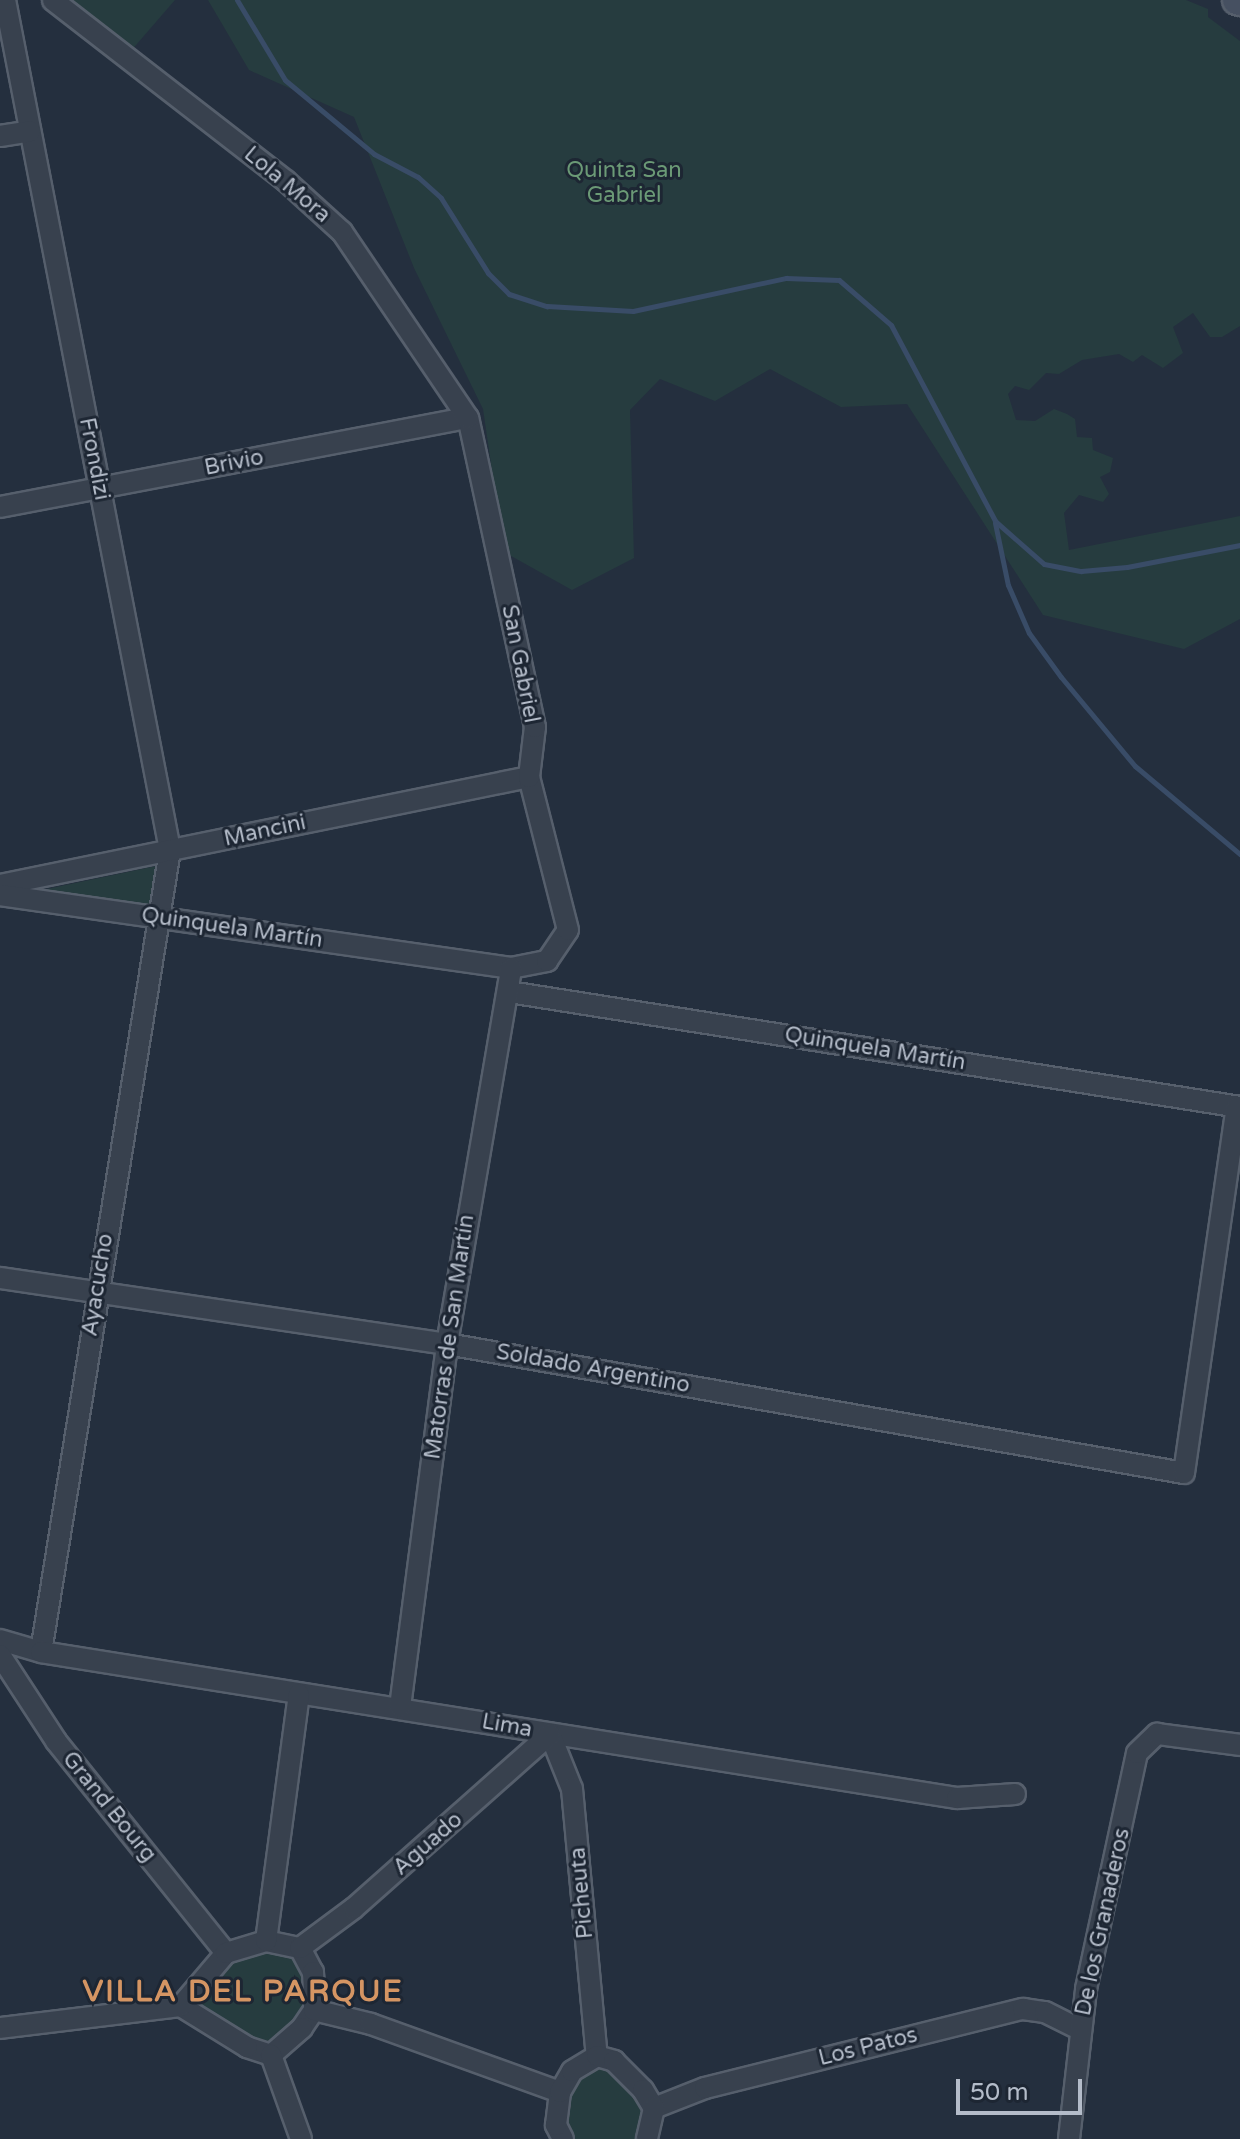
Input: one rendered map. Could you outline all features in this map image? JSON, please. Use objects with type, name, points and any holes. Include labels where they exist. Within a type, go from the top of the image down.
[{"type":"street","name":"Frondizi","points":[[5,0],[170,850],[157,918]]},
{"type":"street","name":"Lola Mora","points":[[60,1],[342,232],[468,418]]},
{"type":"street","points":[[0,136],[30,131]]},
{"type":"street","name":"Brivio","points":[[0,507],[468,418]]},
{"type":"street","name":"San Gabriel","points":[[468,418],[535,727],[529,777],[568,930],[547,961],[511,968]]},
{"type":"street","name":"Mancini","points":[[0,885],[529,777]]},
{"type":"street","name":"Quinquela Martín","points":[[0,895],[511,968]]},
{"type":"street","name":"Ayacucho","points":[[41,1652],[157,918]]},
{"type":"street","name":"Matorras de San Martín","points":[[400,1707],[447,1344],[485,1101],[509,992],[511,968]]},
{"type":"street","name":"Quinquela Martín","points":[[509,992],[1239,1107]]},
{"type":"street","name":"Soldado Argentino","points":[[0,1278],[447,1344],[1184,1473],[1239,1107]]},
{"type":"street","name":"Lima","points":[[0,1640],[41,1652],[957,1798],[1015,1794]]},
{"type":"street","name":"Grand Bourg","points":[[0,1655],[56,1741],[226,1953]]},
{"type":"street","points":[[266,1941],[299,1694]]},
{"type":"street","name":"Aguado","points":[[300,1948],[354,1908],[550,1734]]},
{"type":"street","name":"Picheuta","points":[[550,1734],[572,1789],[597,2056]]},
{"type":"street","name":"De los Granaderos","points":[[1069,2139],[1081,2030],[1137,1753],[1157,1734],[1240,1745]]},
{"type":"street","points":[[181,2006],[226,1953],[266,1941],[300,1948],[313,1972],[314,2010],[302,2028],[271,2055]]},
{"type":"street","points":[[0,2028],[181,2006],[247,2047],[271,2055]]},
{"type":"street","name":"Los Patos","points":[[654,2108],[705,2088],[1023,2009],[1057,2016],[1081,2030]]},
{"type":"street","points":[[314,2010],[371,2024],[560,2092]]},
{"type":"street","points":[[271,2055],[301,2139]]},
{"type":"street","points":[[555,2137],[560,2092],[572,2071],[597,2056],[614,2061],[654,2108],[650,2138]]},
{"type":"green space","points":[[67,0],[175,0],[130,52]]},
{"type":"green space","name":"Quinta San Gabriel","points":[[208,0],[1186,0],[1208,9],[1208,17],[1240,41],[1240,326],[1222,337],[1210,337],[1193,313],[1173,327],[1183,353],[1163,368],[1142,355],[1133,362],[1119,354],[1082,360],[1059,374],[1046,373],[1029,390],[1015,386],[1008,394],[1016,420],[1035,421],[1054,409],[1067,414],[1075,419],[1077,437],[1092,438],[1093,450],[1113,458],[1110,472],[1100,477],[1109,494],[1103,502],[1079,495],[1064,513],[1069,550],[1240,516],[1240,619],[1184,649],[1043,615],[907,404],[841,407],[770,369],[715,401],[660,379],[630,410],[634,558],[572,590],[504,552],[483,409],[414,268],[354,117],[249,70]]},
{"type":"green space","points":[[156,866],[149,907],[42,890]]},
{"type":"green space","points":[[262,1948],[296,1955],[306,1980],[304,2011],[297,2024],[272,2045],[261,2047],[194,2007],[191,1999],[222,1965]]},
{"type":"green space","points":[[604,2064],[645,2105],[637,2139],[572,2139],[564,2125],[567,2096],[586,2068]]},
{"type":"waterway","points":[[237,0],[285,80],[374,154],[418,177],[441,198],[488,273],[509,294],[547,306],[633,311],[786,278],[839,280],[891,325],[995,521],[1044,564],[1081,571],[1127,567],[1240,545]]},
{"type":"waterway","points":[[995,523],[1008,585],[1029,633],[1061,677],[1135,766],[1240,854]]},
{"type":"district","name":"VILLA DEL PARQUE","points":[[243,1992]]}]
